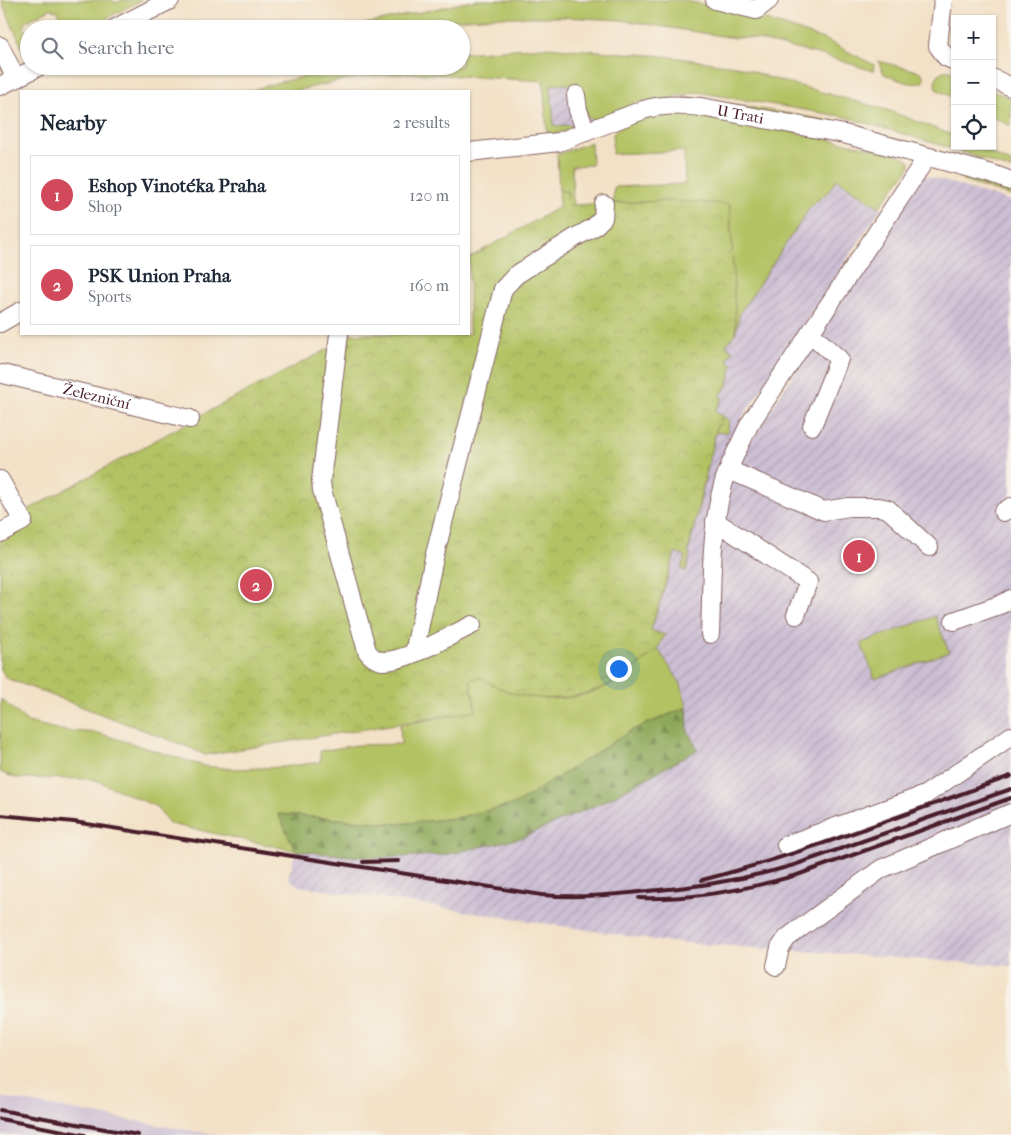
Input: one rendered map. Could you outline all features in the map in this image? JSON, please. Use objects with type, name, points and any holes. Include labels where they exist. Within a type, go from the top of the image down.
[{"type":"street","points":[[131,20],[170,0]]},
{"type":"street","points":[[715,0],[756,10],[768,0]]},
{"type":"street","points":[[943,0],[938,46],[946,57],[953,60]]},
{"type":"street","points":[[0,46],[8,82],[22,75]]},
{"type":"street","points":[[996,80],[1011,87]]},
{"type":"street","points":[[576,95],[578,110],[586,132]]},
{"type":"street","name":"U Trati","points":[[470,152],[559,142],[643,110],[667,105],[680,105],[701,107],[844,134],[992,174],[1011,181]]},
{"type":"street","points":[[710,634],[715,521],[723,485],[749,425],[927,157]]},
{"type":"street","points":[[414,653],[434,558],[503,289],[516,275],[594,227],[603,218],[604,204]]},
{"type":"street","points":[[0,323],[20,312]]},
{"type":"street","points":[[810,334],[839,359],[812,426]]},
{"type":"street","points":[[339,337],[320,480],[367,651],[372,657],[381,661],[392,660],[414,653],[472,625]]},
{"type":"street","name":"Železniční","points":[[1,373],[190,419]]},
{"type":"street","points":[[729,470],[824,511],[849,507],[879,506],[888,509],[929,547]]},
{"type":"street","points":[[0,480],[23,520],[0,533]]},
{"type":"street","points":[[715,521],[808,582],[796,615]]},
{"type":"street","points":[[954,621],[1011,599]]},
{"type":"street","points":[[786,844],[925,795],[1011,736]]},
{"type":"street","points":[[776,966],[780,948],[787,938],[881,869],[1011,813]]},
{"type":"shaded area","points":[[566,84],[581,91],[594,121],[575,128],[569,125],[554,126],[551,85]]},
{"type":"shaded area","points":[[920,174],[1011,201],[1011,966],[660,941],[299,886],[288,878],[296,851],[373,858],[698,750],[688,731],[687,707],[681,684],[658,649],[663,639],[651,630],[675,552],[685,556],[681,569],[686,571],[715,411],[723,398],[720,396],[729,384],[726,346],[736,332],[740,313],[811,205],[828,192],[837,179],[881,208],[744,415],[737,433],[752,440]]},
{"type":"shaded area","points":[[0,1097],[157,1125],[219,1135],[0,1135]]},
{"type":"green space","points":[[1,0],[113,0],[115,3],[122,0],[142,0],[103,20],[59,20],[60,16],[57,10],[54,11],[52,8],[29,20],[20,20],[20,43]]},
{"type":"green space","points":[[476,0],[683,0],[758,17],[826,40],[874,65],[873,71],[822,55],[749,38],[734,38],[621,20],[564,17],[494,17],[454,20],[384,20]]},
{"type":"green space","points":[[543,47],[665,56],[741,67],[767,77],[887,110],[951,134],[951,148],[846,117],[697,92],[669,99],[636,103],[594,121],[587,117],[579,89],[566,84],[551,85],[554,126],[569,125],[575,128],[556,134],[547,133],[543,81],[446,75],[470,75],[470,52]]},
{"type":"green space","points":[[878,61],[921,72],[924,77],[923,82],[909,83],[884,74]]},
{"type":"green space","points":[[943,71],[951,71],[951,97],[936,89],[936,78]]},
{"type":"green space","points":[[312,75],[379,75],[362,76],[299,90],[252,90]]},
{"type":"green space","points":[[996,92],[1011,99],[1011,126],[996,119]]},
{"type":"green space","points":[[682,97],[838,122],[937,151]]},
{"type":"green space","points":[[690,111],[890,152],[904,157],[910,162],[910,167],[879,207],[837,179],[828,192],[811,206],[740,313],[736,332],[726,346],[733,351],[727,360],[728,384],[720,396],[723,398],[715,411],[729,420],[728,432],[716,433],[688,553],[675,553],[651,630],[734,293],[730,205],[665,201],[613,203],[614,187],[685,184],[684,151],[612,154],[613,139],[615,131],[620,126],[639,119]]},
{"type":"green space","points":[[591,142],[592,165],[572,166],[573,205],[568,205],[567,191],[559,191],[557,155]]},
{"type":"green space","points":[[957,150],[984,150],[1011,163],[1011,170]]},
{"type":"green space","points":[[977,175],[1011,186],[1011,196],[962,181]]},
{"type":"green space","points":[[559,191],[567,191],[569,205],[665,201],[730,204],[736,332],[726,346],[733,351],[727,360],[733,364],[728,384],[720,396],[723,398],[715,411],[722,416],[720,425],[717,425],[688,553],[690,554],[686,571],[681,569],[685,556],[675,553],[651,630],[665,635],[655,651],[630,672],[615,681],[583,694],[549,698],[532,697],[506,691],[480,677],[470,680],[476,711],[205,755],[6,678],[0,667],[0,541],[33,524],[26,511],[209,411],[328,349],[344,349],[349,335],[470,335],[470,257],[559,207]]},
{"type":"green space","points":[[935,616],[949,652],[875,679],[861,643]]},
{"type":"green space","points":[[658,649],[681,684],[687,707],[632,730],[516,804],[456,818],[398,824],[278,814],[296,851],[170,824],[155,806],[93,779],[16,778],[0,772],[1,699],[28,722],[60,730],[98,733],[204,766],[233,769],[284,767],[320,762],[320,751],[357,745],[401,744],[400,725],[476,711],[470,679],[480,677],[497,686],[531,696],[566,698],[584,695],[618,680]]},
{"type":"green space","points":[[687,707],[688,731],[698,750],[603,802],[521,838],[444,855],[373,858],[296,851],[278,814],[398,824],[456,818],[516,804],[632,730]]},
{"type":"railway","points":[[702,880],[819,845],[1011,776]]},
{"type":"railway","points":[[0,815],[74,822],[542,895],[582,896],[686,887],[757,875],[794,865],[1011,789]]},
{"type":"railway","points":[[639,898],[699,896],[797,875],[1011,798]]},
{"type":"railway","points":[[363,862],[399,861]]},
{"type":"railway","points":[[0,1110],[138,1135]]},
{"type":"railway","points":[[0,1119],[85,1135]]},
{"type":"place","name":"Eshop Vinotéka Praha","points":[[859,556]]},
{"type":"place","name":"PSK Union Praha","points":[[256,585]]}]
